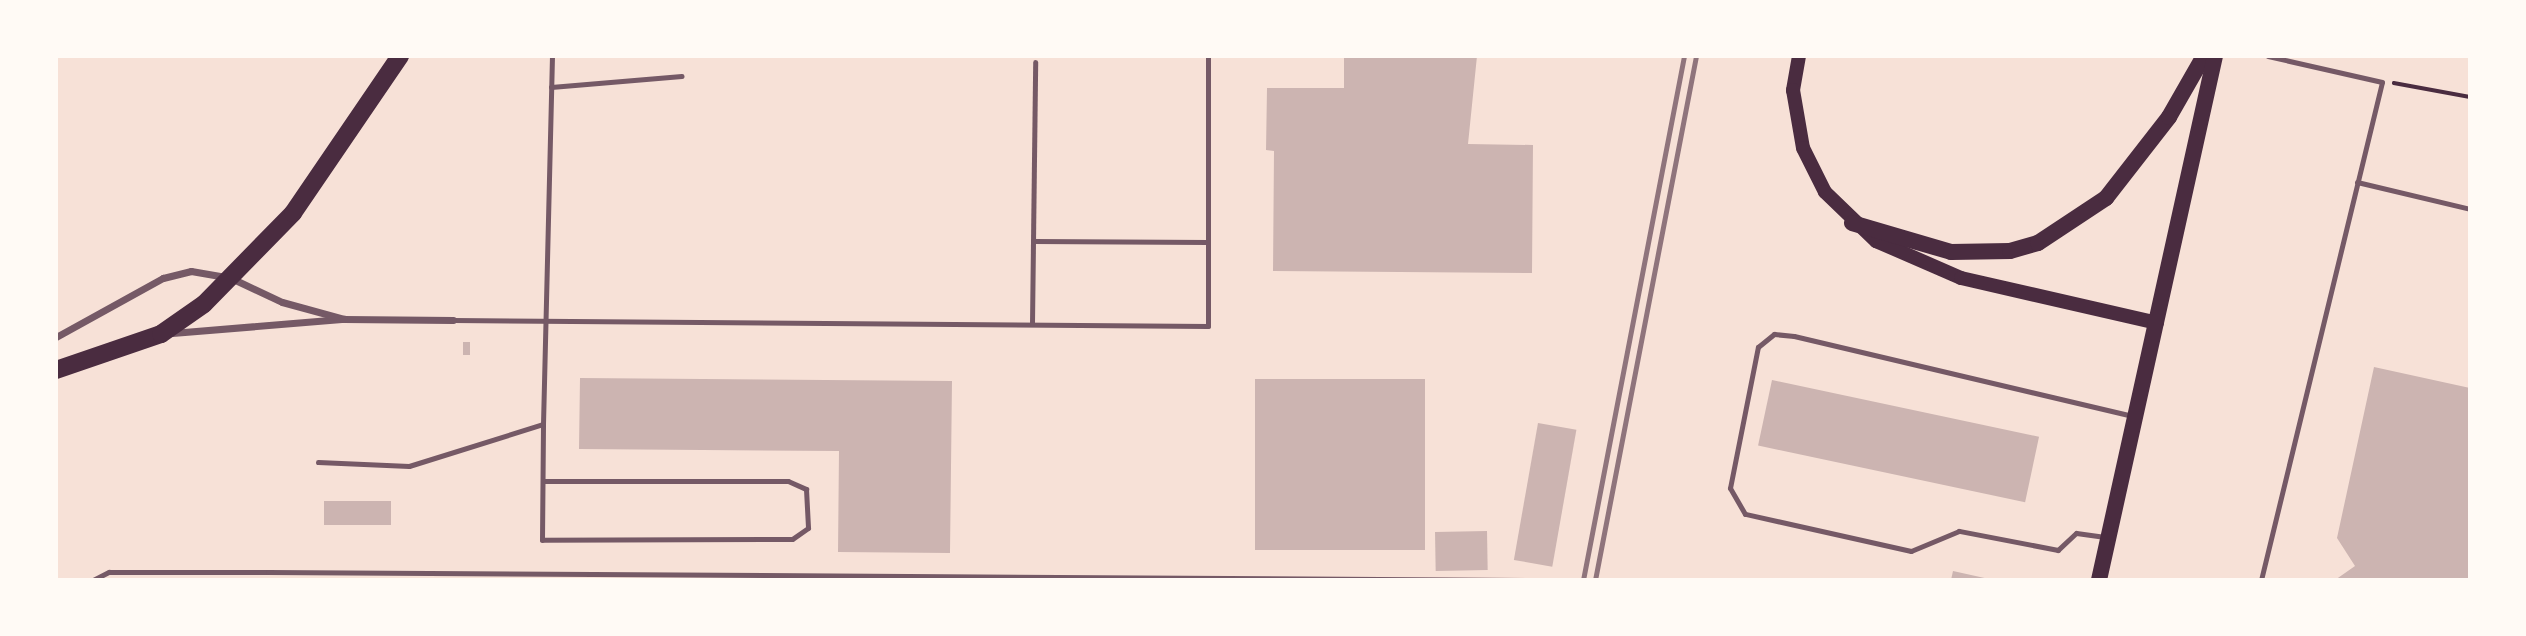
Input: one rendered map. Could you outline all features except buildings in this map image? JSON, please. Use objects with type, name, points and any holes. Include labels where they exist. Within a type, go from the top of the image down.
[{"type":"highway","points":[[56,370],[161,334],[231,278],[293,213],[400,56]]},
{"type":"main road","points":[[1799,56],[1793,90],[1803,148],[1825,192],[1852,223],[1931,269],[2157,323]]},
{"type":"main road","points":[[1852,223],[1951,252],[2010,251],[2038,243],[2106,198],[2169,117],[2204,56]]},
{"type":"main road","points":[[2099,580],[2215,56]]},
{"type":"street","points":[[56,337],[163,278],[191,271],[231,278],[282,302],[344,319]]},
{"type":"street","points":[[161,334],[344,319],[453,320]]},
{"type":"lane","points":[[542,481],[789,481],[806,489],[808,528],[792,539],[542,540],[542,481],[543,424],[552,56]]},
{"type":"lane","points":[[453,320],[1208,326],[1208,56]]},
{"type":"lane","points":[[2261,580],[2382,82],[2268,56]]},
{"type":"lane","points":[[1032,324],[1035,62]]},
{"type":"lane","points":[[551,87],[682,76]]},
{"type":"lane","points":[[2357,182],[2470,209]]},
{"type":"lane","points":[[1033,241],[1208,242]]},
{"type":"lane","points":[[2108,538],[2076,533],[2058,551],[1959,531],[1912,551],[1745,513],[1730,488],[1758,347],[1774,334],[1794,336],[2136,417]]},
{"type":"lane","points":[[318,462],[409,466],[543,424]]},
{"type":"lane","points":[[93,580],[122,572],[552,578],[1535,580]]},
{"type":"path","points":[[2382,82],[2470,97]]},
{"type":"railway","points":[[1583,580],[1684,56]]},
{"type":"railway","points":[[1595,580],[1696,56]]}]
